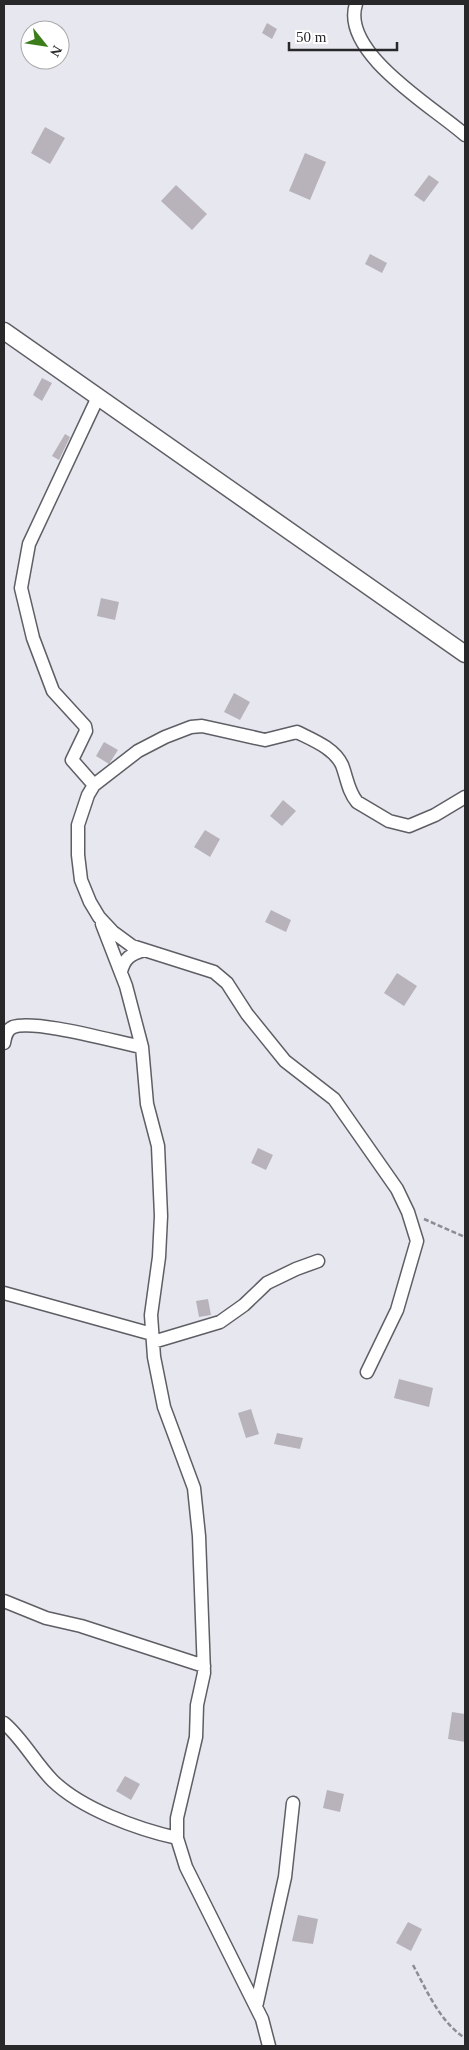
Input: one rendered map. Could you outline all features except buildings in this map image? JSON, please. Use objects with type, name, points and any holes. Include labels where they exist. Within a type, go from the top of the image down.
[{"type":"street","points":[[356,4],[354,15],[356,27],[372,56],[405,89],[465,135]]},
{"type":"street","points":[[4,331],[465,654]]},
{"type":"street","points":[[94,786],[72,760],[86,732],[85,726],[53,691],[32,638],[21,588],[29,544],[98,397]]},
{"type":"street","points":[[269,2046],[269,2040],[256,2007],[186,1867],[177,1838],[177,1818],[196,1737],[198,1705],[204,1666],[199,1536],[194,1488],[164,1407],[152,1338],[151,1315],[159,1249],[160,1177],[158,1146],[147,1104],[142,1047],[121,972],[99,917],[81,880],[78,855],[78,825],[94,786],[138,752],[165,737],[191,727],[202,726],[265,740],[297,732],[312,739],[336,756],[352,796],[357,802],[400,825],[418,824],[465,797]]},
{"type":"street","points":[[99,917],[112,932],[132,946],[201,966],[214,972],[227,983],[247,1014],[285,1061],[334,1099],[397,1189],[408,1212],[417,1241],[397,1310],[367,1372]]},
{"type":"street","points":[[121,972],[123,963],[129,956],[144,950]]},
{"type":"street","points":[[4,1043],[6,1032],[13,1027],[27,1027],[63,1029],[142,1047]]},
{"type":"street","points":[[4,1293],[152,1338],[220,1322],[244,1305],[267,1283],[296,1268],[318,1261]]},
{"type":"street","points":[[4,1602],[46,1618],[81,1626],[204,1666]]},
{"type":"street","points":[[4,1723],[55,1782],[97,1811],[156,1833],[177,1838]]},
{"type":"street","points":[[256,2007],[285,1878],[293,1803]]},
{"type":"path","points":[[408,1212],[465,1237]]},
{"type":"path","points":[[413,1965],[436,2007],[453,2030],[465,2038]]}]
